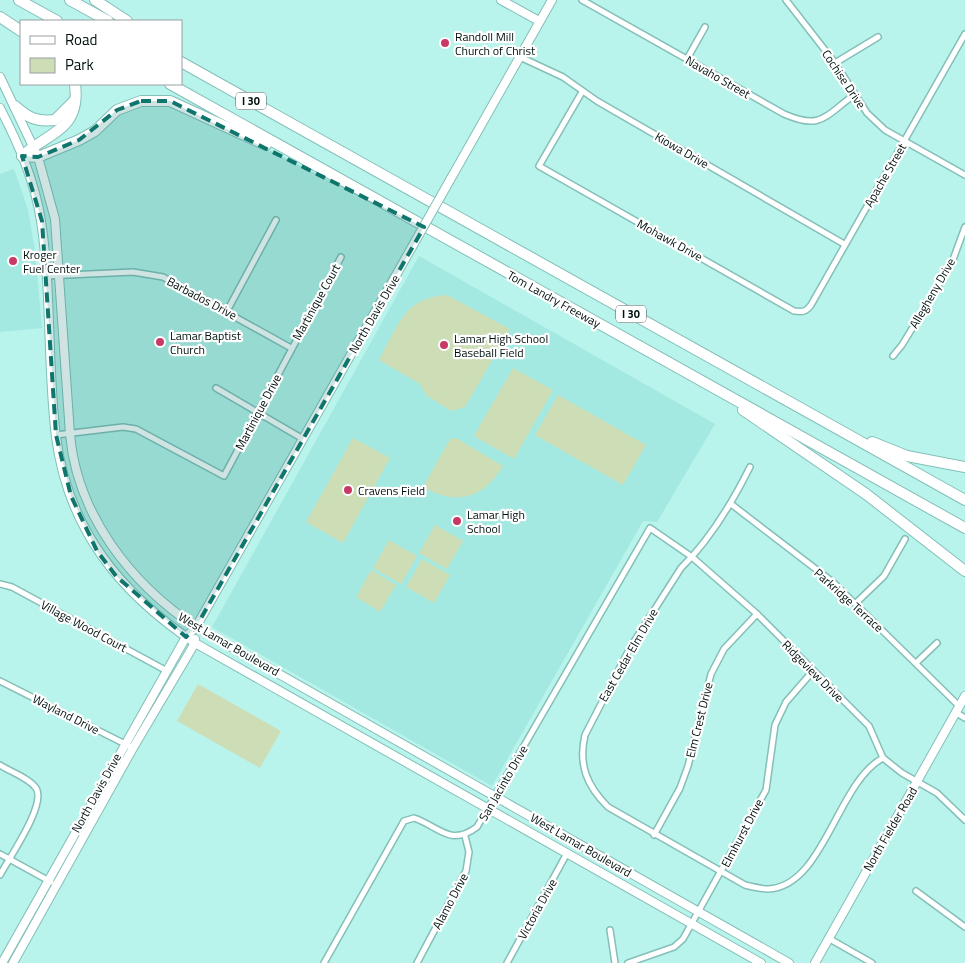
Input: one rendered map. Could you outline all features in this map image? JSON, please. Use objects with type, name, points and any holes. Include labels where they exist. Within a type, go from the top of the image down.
[{"type":"highway","points":[[19,0],[55,20]]},
{"type":"highway","points":[[70,0],[106,20]]},
{"type":"highway","points":[[95,0],[125,20]]},
{"type":"highway","points":[[0,17],[20,30]]},
{"type":"highway","name":"Tom Landry Freeway","points":[[182,62],[965,500]]},
{"type":"highway","points":[[22,156],[33,146],[54,136],[64,127],[70,118],[76,99],[75,85]]},
{"type":"highway","name":"Tom Landry Freeway","points":[[172,85],[965,528]]},
{"type":"highway","points":[[15,106],[28,118],[41,122],[55,120],[76,99]]},
{"type":"highway","points":[[22,156],[38,157],[94,131],[117,110],[141,101],[170,101],[230,127],[394,210]]},
{"type":"highway","points":[[673,365],[866,494],[965,571]]},
{"type":"highway","points":[[781,397],[907,456],[965,467]]},
{"type":"main road","points":[[501,0],[539,22]]},
{"type":"main road","name":"North Davis Drive","points":[[2,963],[124,743],[186,637],[196,627],[552,0]]},
{"type":"main road","name":"West Lamar Boulevard","points":[[0,77],[38,157],[55,219],[70,434],[74,461],[88,502],[121,560],[151,594],[196,627],[789,963]]},
{"type":"main road","name":"West Lamar Boulevard","points":[[0,108],[22,156],[38,206],[46,276],[56,435],[70,496],[97,551],[130,591],[162,620],[195,643],[757,962]]},
{"type":"main road","name":"North Davis Drive","points":[[13,963],[132,748],[195,643],[196,627]]},
{"type":"main road","name":"North Fielder Road","points":[[815,963],[965,696]]},
{"type":"main road","points":[[448,785],[454,774]]},
{"type":"street","name":"Navaho Street","points":[[582,0],[784,114],[803,122],[820,120],[854,95]]},
{"type":"street","name":"Cochise Drive","points":[[786,0],[835,63],[867,113],[885,130],[965,175]]},
{"type":"street","points":[[687,59],[705,27]]},
{"type":"street","name":"Apache Street","points":[[802,312],[807,311],[812,305],[844,244],[965,34]]},
{"type":"street","points":[[835,63],[878,37]]},
{"type":"street","name":"Kiowa Drive","points":[[520,56],[564,77],[582,92],[844,244]]},
{"type":"street","name":"Mohawk Drive","points":[[582,92],[539,166],[794,311],[802,312]]},
{"type":"street","points":[[227,311],[276,220]]},
{"type":"street","name":"Allegheny Drive","points":[[893,356],[902,345],[950,265],[965,227]]},
{"type":"street","name":"Martinique Court","points":[[291,348],[341,257]]},
{"type":"street","name":"Barbados Drive","points":[[46,276],[126,272],[149,273],[176,283],[291,348]]},
{"type":"street","name":"Martinique Drive","points":[[70,434],[123,427],[136,429],[224,476],[291,348]]},
{"type":"street","points":[[216,388],[303,438]]},
{"type":"street","points":[[56,435],[70,434]]},
{"type":"street","name":"East Cedar Elm Drive","points":[[750,467],[731,504],[692,557],[681,568],[630,648],[589,726],[582,747],[583,771],[598,797],[608,807],[745,886],[767,889],[777,888],[802,873],[820,849],[861,776],[873,763],[883,758]]},
{"type":"street","name":"Parkridge Terrace","points":[[731,504],[834,583],[856,603],[916,663],[965,718]]},
{"type":"street","name":"Ridgeview Drive","points":[[650,528],[692,557],[757,614],[869,726],[883,758],[902,773],[937,793],[965,820]]},
{"type":"street","name":"San Jacinto Drive","points":[[465,836],[477,827],[650,528]]},
{"type":"street","points":[[856,603],[884,576],[905,540]]},
{"type":"street","name":"Village Wood Court","points":[[0,584],[12,587],[167,671]]},
{"type":"street","name":"Elm Crest Drive","points":[[654,834],[680,788],[688,766],[711,674],[724,649],[757,614]]},
{"type":"street","points":[[916,663],[937,643]]},
{"type":"street","name":"Elmhurst Drive","points":[[628,963],[674,947],[683,939],[766,790],[775,725],[786,702],[813,671]]},
{"type":"street","name":"Wayland Drive","points":[[0,681],[132,748]]},
{"type":"street","points":[[0,765],[29,782],[36,788],[40,797],[36,812],[0,875]]},
{"type":"street","points":[[324,963],[404,821],[414,818],[452,836],[465,836]]},
{"type":"street","name":"Alamo Drive","points":[[417,963],[466,871],[469,852],[465,836]]},
{"type":"street","points":[[0,854],[56,885]]},
{"type":"street","name":"Victoria Drive","points":[[507,963],[566,855]]},
{"type":"street","points":[[916,891],[965,927]]},
{"type":"street","points":[[610,930],[615,963]]},
{"type":"street","points":[[828,938],[872,963]]},
{"type":"highlighted area","points":[[141,101],[170,101],[424,227],[196,627],[186,637],[116,576],[97,551],[71,496],[56,435],[42,221],[22,156],[38,157],[79,140],[117,110]]},
{"type":"shaded area","points":[[14,169],[28,210],[35,250],[42,328],[0,332],[0,174]]},
{"type":"shaded area","name":"Lamar High School","points":[[419,256],[715,424],[657,522],[643,521],[492,786],[212,627]]},
{"type":"green space","name":"Lamar High School Baseball Field","points":[[447,295],[510,329],[465,407],[451,411],[426,395],[420,384],[379,360],[397,325],[411,308],[421,301],[432,297]]},
{"type":"green space","points":[[513,368],[553,390],[514,459],[474,436]]},
{"type":"green space","points":[[558,395],[646,445],[623,485],[535,435]]},
{"type":"green space","name":"Cravens Field","points":[[353,438],[390,458],[343,543],[306,522]]},
{"type":"green space","points":[[456,438],[503,466],[487,486],[468,496],[447,496],[423,487],[450,439]]},
{"type":"green space","points":[[435,525],[463,541],[447,569],[419,553]]},
{"type":"green space","points":[[389,540],[417,556],[401,584],[373,568]]},
{"type":"green space","points":[[422,559],[450,575],[434,603],[406,587]]},
{"type":"green space","points":[[371,570],[396,585],[380,612],[356,597]]},
{"type":"green space","points":[[198,684],[281,731],[260,768],[177,721]]},
{"type":"place","name":"Randoll Mill Church of Christ","points":[[445,43]]},
{"type":"place","name":"Kroger Fuel Center","points":[[13,261]]},
{"type":"place","name":"Lamar Baptist Church","points":[[160,342]]},
{"type":"place","name":"Lamar High School Baseball Field","points":[[444,345]]},
{"type":"place","name":"Cravens Field","points":[[348,490]]},
{"type":"place","name":"Lamar High School","points":[[457,521]]}]
